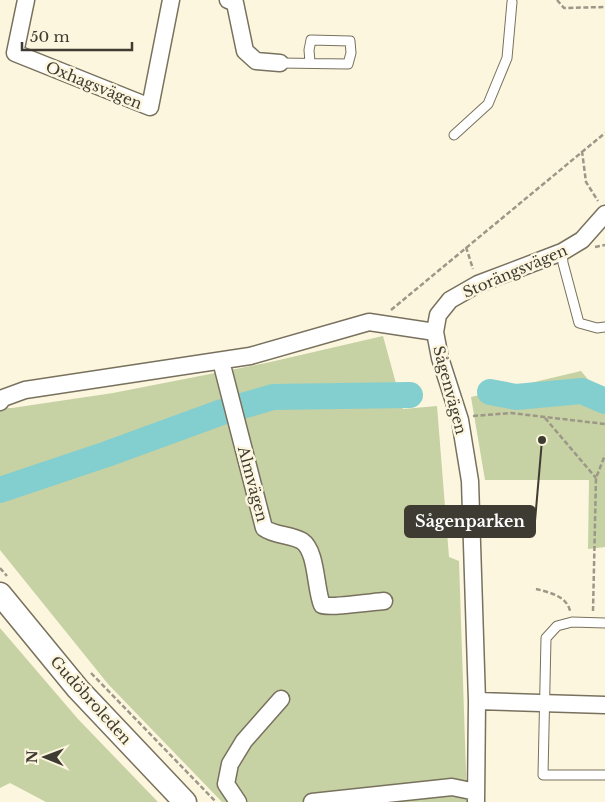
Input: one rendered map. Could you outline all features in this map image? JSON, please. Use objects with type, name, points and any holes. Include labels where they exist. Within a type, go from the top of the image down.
[{"type":"main road","name":"Gudöbroleden","points":[[6,588],[78,689],[186,802]]},
{"type":"street","name":"Oxhagsvägen","points":[[26,0],[15,53],[150,107],[171,0]]},
{"type":"street","points":[[234,1],[245,51],[256,61],[280,63]]},
{"type":"street","name":"Storängsvägen","points":[[434,332],[438,315],[450,300],[478,284],[562,252],[582,240],[603,210]]},
{"type":"street","name":"Sågenvägen","points":[[0,402],[3,398],[25,390],[250,356],[369,322],[434,332],[440,358],[460,420],[470,481],[477,701],[476,797]]},
{"type":"street","name":"Almvägen","points":[[221,361],[264,528],[270,532],[299,539],[305,544],[310,554],[322,605],[327,607],[348,603],[384,601]]},
{"type":"street","points":[[238,802],[226,784],[230,764],[244,741],[281,700]]},
{"type":"street","points":[[477,701],[605,704]]},
{"type":"street","points":[[312,802],[452,787],[476,797]]},
{"type":"lane","points":[[454,136],[488,104],[507,58],[513,1]]},
{"type":"lane","points":[[280,63],[348,64],[351,54],[350,41],[311,40],[309,50],[310,62]]},
{"type":"lane","points":[[562,252],[563,263],[579,322],[596,328],[605,327]]},
{"type":"lane","points":[[605,623],[572,622],[557,626],[546,638],[543,775],[605,775]]},
{"type":"path","points":[[557,0],[564,8],[605,8]]},
{"type":"path","points":[[582,151],[586,182],[603,210]]},
{"type":"path","points":[[466,247],[478,284]]},
{"type":"path","points":[[460,420],[471,416],[511,413],[605,424]]},
{"type":"path","points":[[545,418],[596,478]]},
{"type":"path","points":[[592,622],[596,478],[605,455]]},
{"type":"path","points":[[0,568],[6,588]]},
{"type":"path","points":[[536,589],[560,597],[569,606],[572,622]]},
{"type":"path","points":[[91,673],[216,802]]},
{"type":"green space","points":[[383,336],[403,409],[437,406],[449,557],[459,561],[467,802],[222,802],[108,684],[0,550],[0,408],[12,408],[113,393],[266,363]]},
{"type":"green space","points":[[581,371],[605,400],[605,547],[588,549],[589,480],[485,480],[471,397]]},
{"type":"green space","points":[[0,628],[78,719],[158,802],[46,802],[10,783],[0,788]]},
{"type":"waterway","points":[[490,392],[516,397],[582,391],[605,401]]},
{"type":"waterway","points":[[242,406],[273,397],[410,395]]},
{"type":"waterway","points":[[0,490],[107,454],[222,412]]},
{"type":"place","name":"Sågenparken","points":[[542,440]]}]
